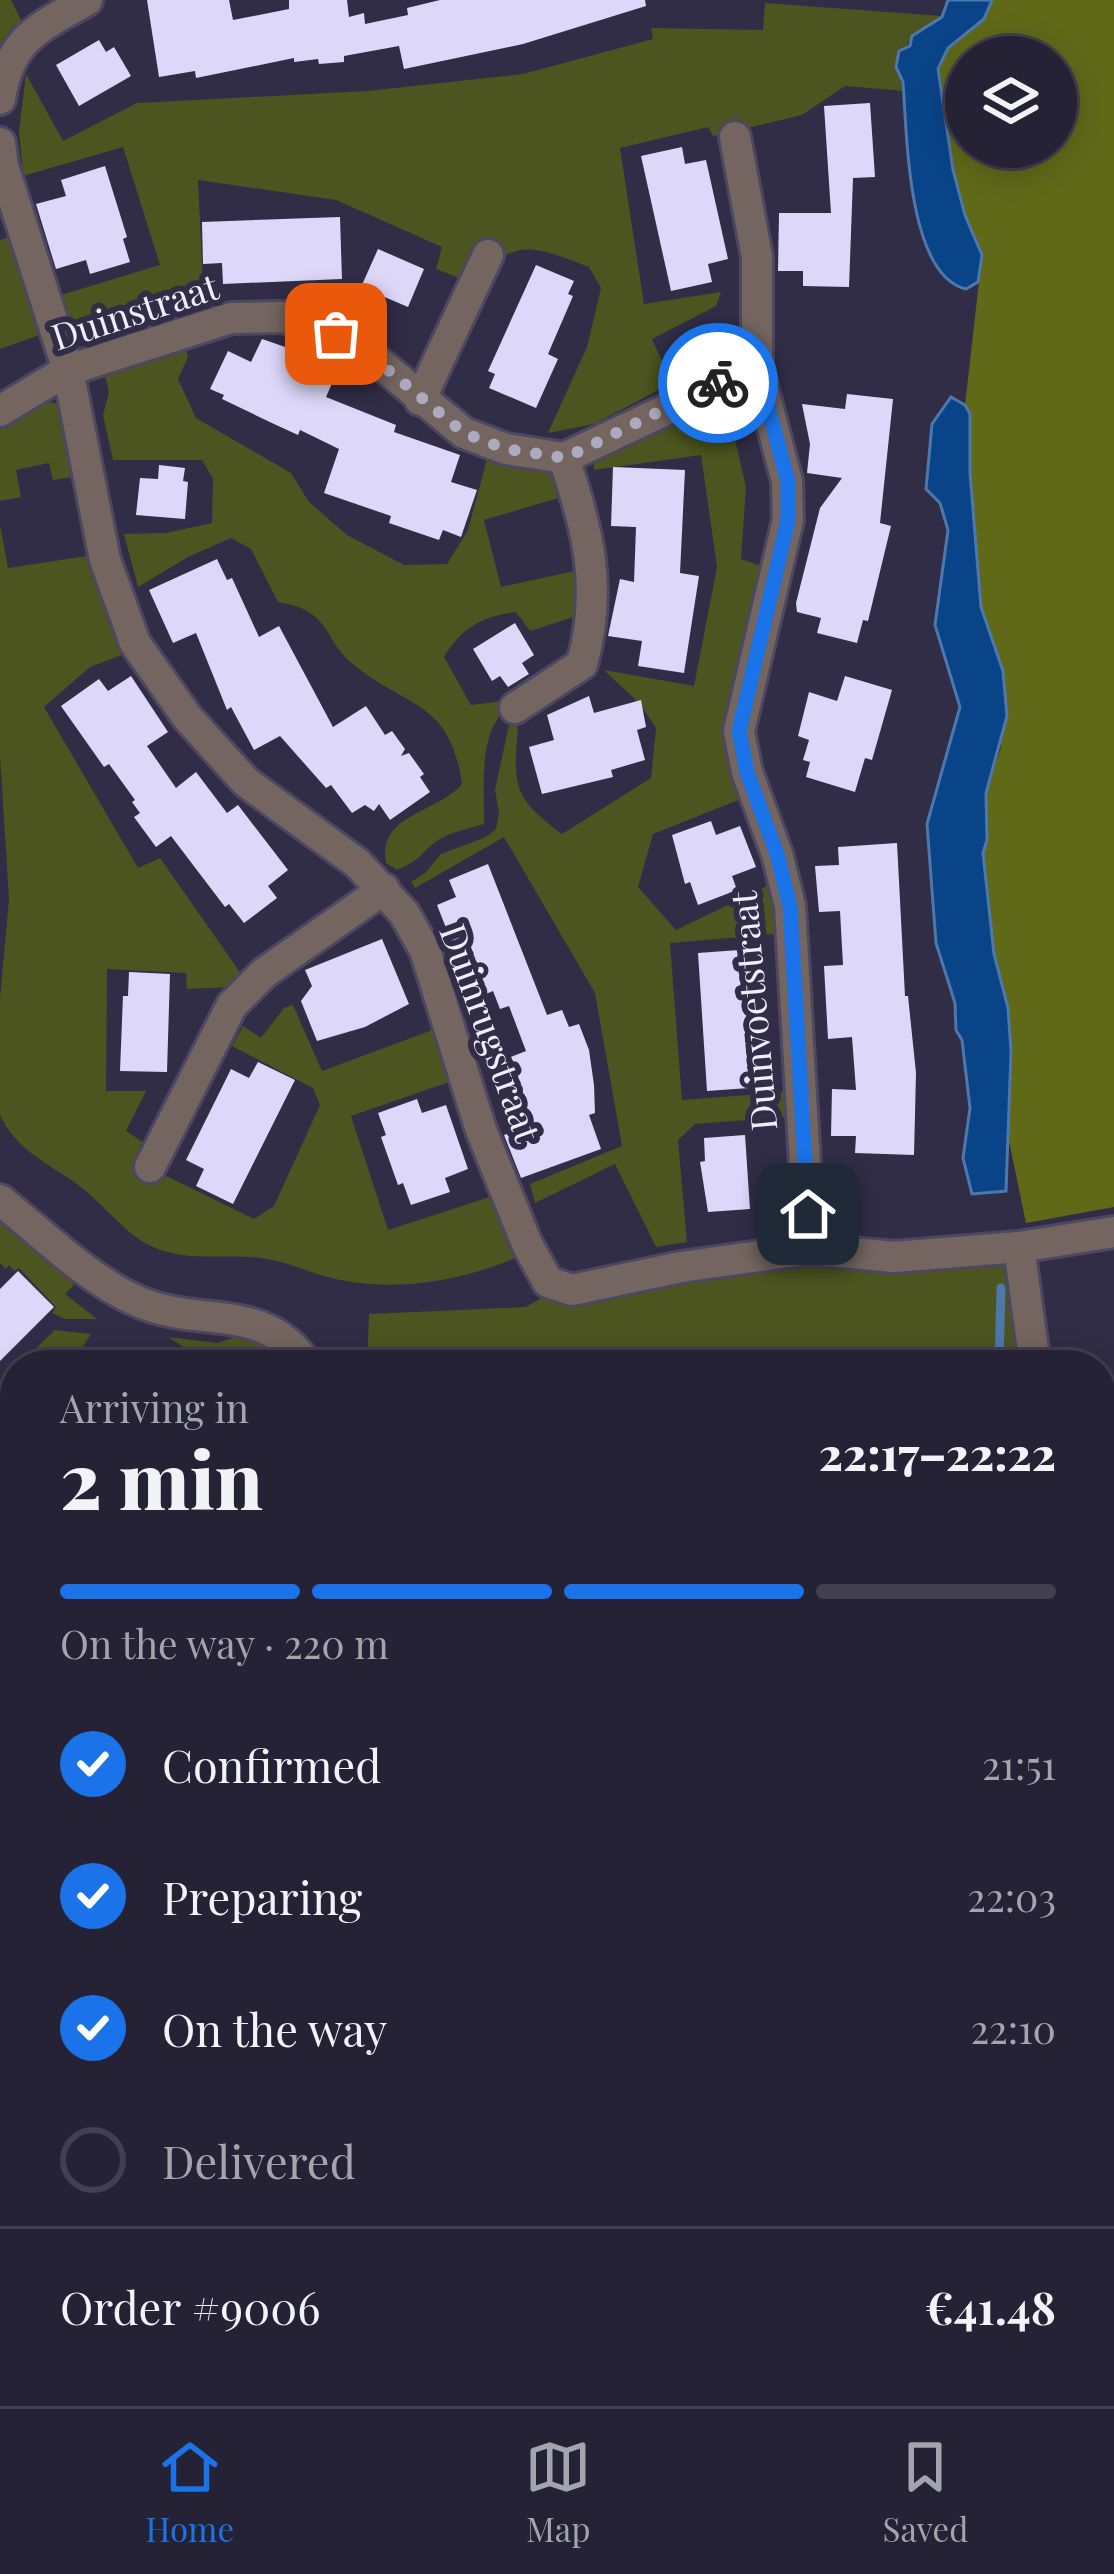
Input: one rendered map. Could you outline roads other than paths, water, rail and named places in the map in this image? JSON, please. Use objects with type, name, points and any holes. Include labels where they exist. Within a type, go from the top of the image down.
[{"type":"street","points":[[0,99],[10,58],[22,40],[87,0]]},
{"type":"street","name":"Duinvoetstraat","points":[[734,137],[757,257],[757,367],[788,481],[788,520],[739,731],[747,772],[790,906],[810,1250]]},
{"type":"street","name":"Duinrugstraat","points":[[0,143],[3,166],[68,370],[105,560],[135,643],[187,718],[246,782],[357,863],[404,913],[424,950],[481,1130],[527,1244],[548,1282],[572,1290],[681,1267],[810,1250],[893,1257],[1019,1247],[1114,1232]]},
{"type":"street","points":[[420,400],[488,255]]},
{"type":"street","name":"Duinstraat","points":[[0,411],[68,370],[231,318],[270,316],[309,323],[359,346],[464,433],[506,449],[565,458]]},
{"type":"street","points":[[515,708],[582,664],[592,628],[591,553],[565,458],[757,367]]},
{"type":"street","points":[[150,1167],[232,1005],[265,973],[384,889]]},
{"type":"street","points":[[0,1200],[92,1274],[139,1302],[265,1325],[297,1350]]},
{"type":"street","points":[[1019,1247],[1033,1350]]},
{"type":"water","points":[[948,0],[992,0],[984,19],[963,36],[945,36],[945,54],[938,69],[945,116],[945,168],[953,168],[982,255],[978,282],[966,289],[947,278],[921,231],[909,166],[903,82],[896,67],[899,51],[910,46],[912,36],[942,17]]},
{"type":"water","points":[[951,397],[970,414],[981,607],[1003,671],[1007,716],[986,793],[983,853],[1011,1051],[1006,1191],[972,1194],[963,1158],[970,1108],[962,1040],[936,943],[927,824],[960,707],[935,625],[948,530],[940,503],[926,489],[932,424]]},
{"type":"waterway","points":[[999,1350],[1001,1288]]}]
